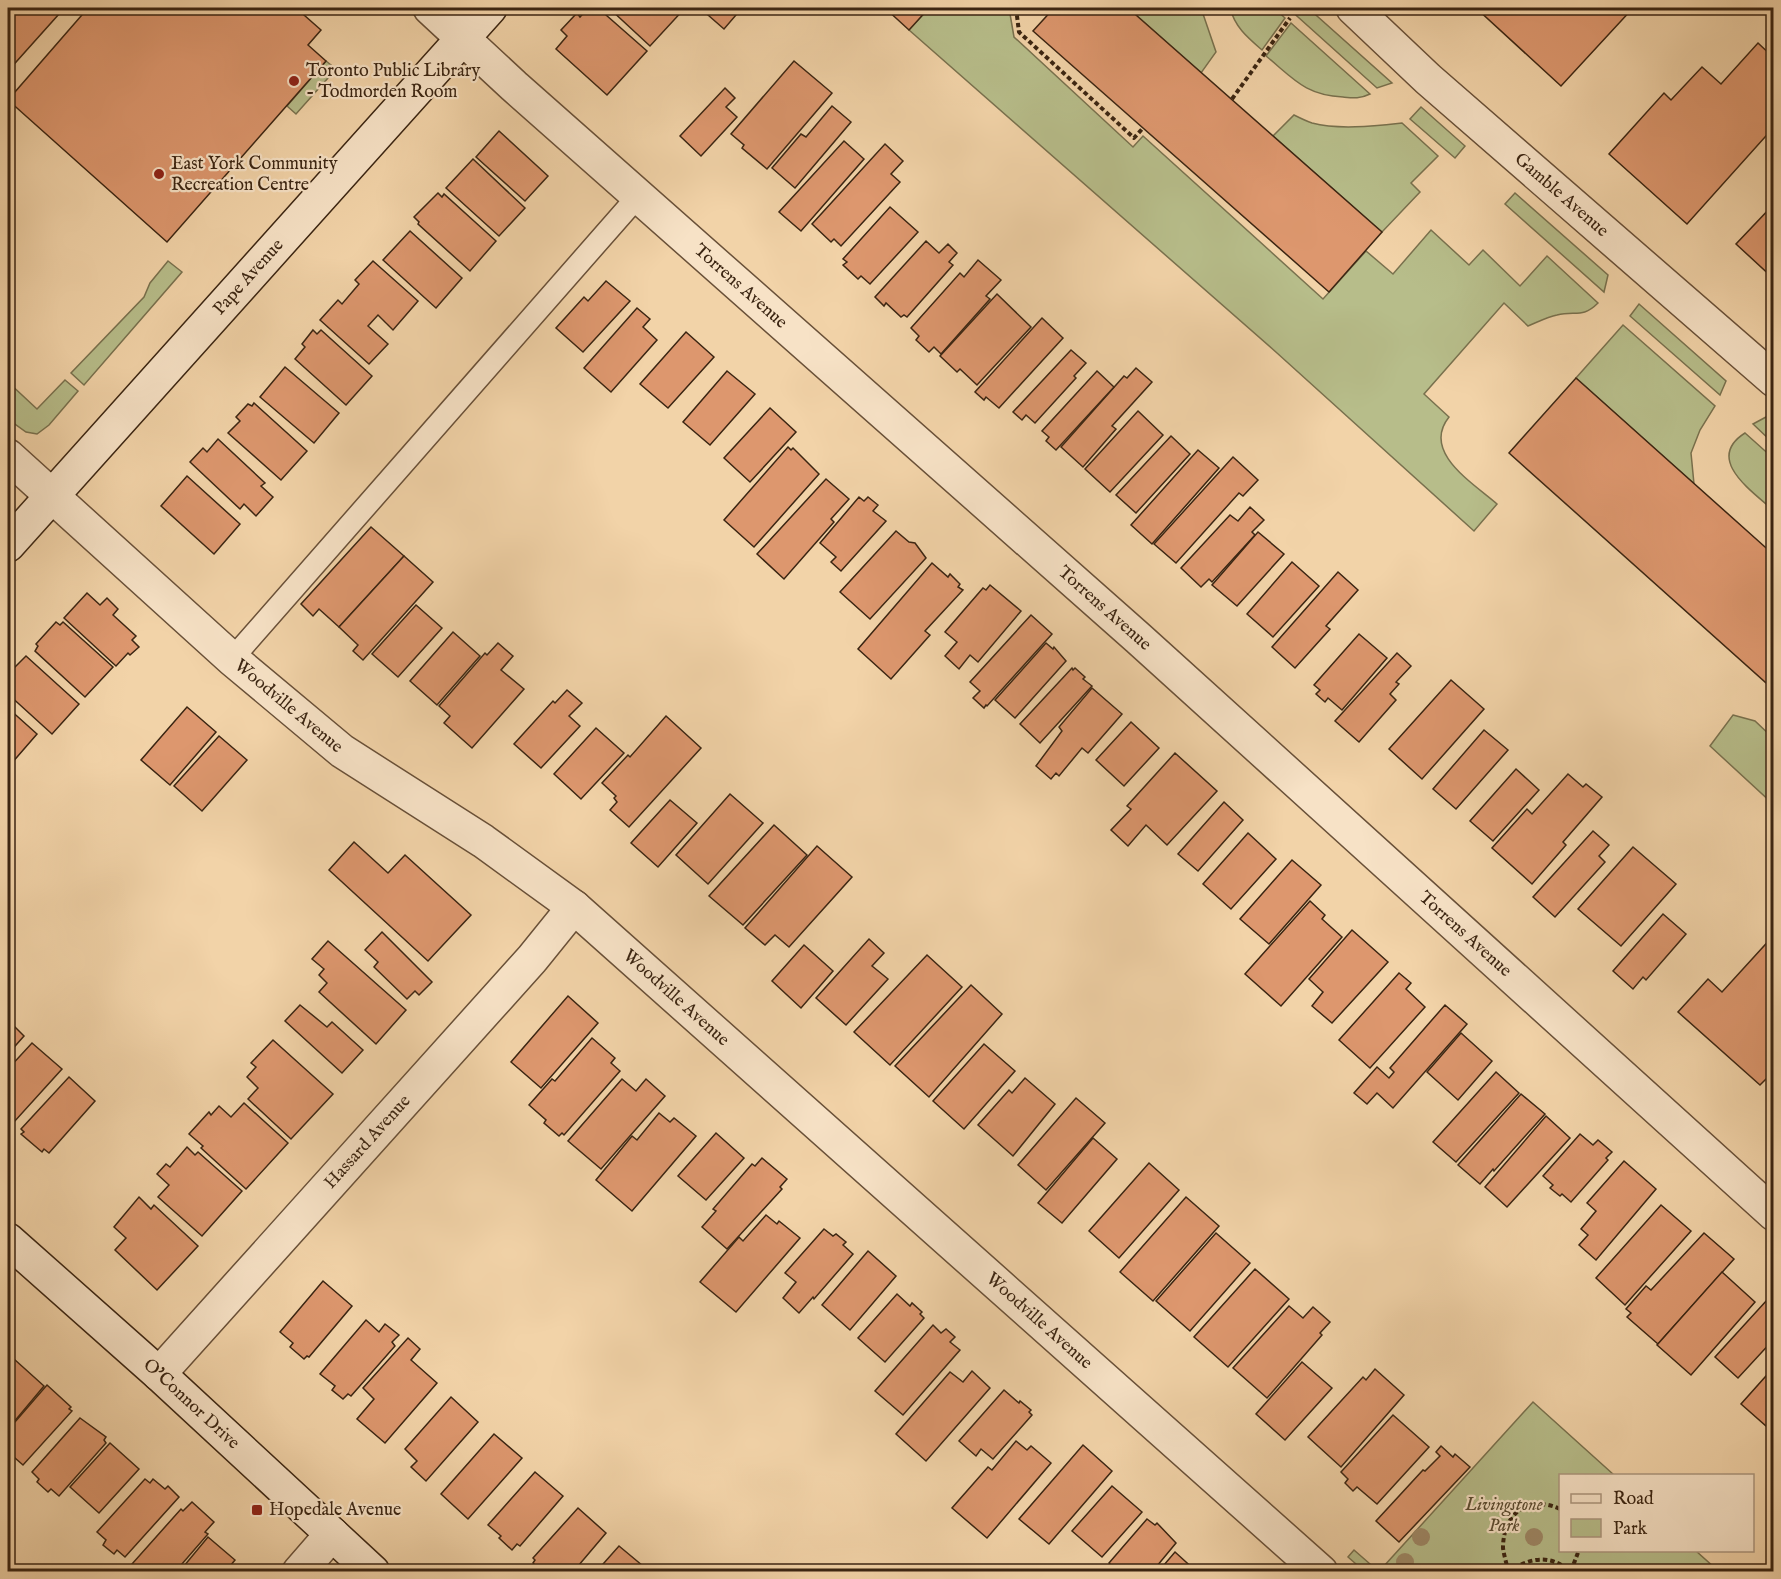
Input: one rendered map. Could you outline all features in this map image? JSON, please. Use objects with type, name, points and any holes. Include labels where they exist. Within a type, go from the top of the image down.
[{"type":"street","name":"Torrens Avenue","points":[[430,8],[514,86],[1138,638],[1773,1214]]},
{"type":"street","name":"Pape Avenue","points":[[8,545],[490,8]]},
{"type":"street","name":"Gamble Avenue","points":[[1353,8],[1428,79],[1773,380]]},
{"type":"street","name":"Woodville Avenue","points":[[8,456],[232,659],[342,751],[483,841],[574,907],[1320,1572]]},
{"type":"street","name":"Hassard Avenue","points":[[159,1374],[532,959],[574,907]]},
{"type":"street","name":"O'Connor Drive","points":[[8,1240],[159,1374],[374,1572]]},
{"type":"street","points":[[299,1572],[332,1534]]},
{"type":"lane","points":[[232,659],[639,195]]},
{"type":"path","points":[[1016,8],[1018,32],[1134,138],[1143,128]]},
{"type":"path","points":[[1232,99],[1290,18]]},
{"type":"path","points":[[1559,1508],[1551,1504],[1530,1505],[1519,1510],[1511,1518],[1506,1528],[1503,1549],[1508,1572],[1520,1563],[1534,1559],[1549,1559],[1571,1571],[1579,1552]]},
{"type":"green space","points":[[929,8],[1009,8],[1014,37],[1133,147],[1143,136],[1323,299],[1366,251],[1393,274],[1431,230],[1469,265],[1483,250],[1520,286],[1547,256],[1598,303],[1583,313],[1553,316],[1528,326],[1504,303],[1424,394],[1449,417],[1442,430],[1441,442],[1446,454],[1464,476],[1497,504],[1474,531],[1277,353],[909,30]]},
{"type":"green space","points":[[1128,8],[1201,8],[1216,52],[1201,73]]},
{"type":"green space","points":[[1230,8],[1274,8],[1285,18],[1262,50],[1238,26]]},
{"type":"green space","points":[[1288,8],[1308,8],[1392,83],[1377,88]]},
{"type":"green space","points":[[1291,23],[1370,94],[1353,98],[1319,93],[1293,79],[1266,56]]},
{"type":"green space","points":[[326,61],[336,69],[296,114],[287,106]]},
{"type":"green space","points":[[1421,107],[1465,146],[1455,158],[1410,119]]},
{"type":"green space","points":[[1294,115],[1312,123],[1334,126],[1357,127],[1402,123],[1438,156],[1411,183],[1420,192],[1382,232],[1273,136]]},
{"type":"green space","points":[[1515,193],[1608,275],[1604,292],[1505,204]]},
{"type":"green space","points":[[168,261],[182,272],[84,385],[71,373],[144,297],[150,283]]},
{"type":"green space","points":[[1639,304],[1726,381],[1720,395],[1630,316]]},
{"type":"green space","points":[[1623,325],[1715,406],[1700,430],[1691,453],[1694,484],[1576,378]]},
{"type":"green space","points":[[65,380],[78,391],[49,425],[37,434],[26,432],[8,419],[8,382],[37,409]]},
{"type":"green space","points":[[1766,417],[1773,423],[1773,443],[1753,424]]},
{"type":"green space","points":[[1745,433],[1773,458],[1773,510],[1744,484],[1730,464],[1729,453],[1734,443]]},
{"type":"green space","points":[[1733,715],[1755,721],[1773,738],[1773,804],[1710,746]]},
{"type":"green space","name":"Livingstone Park","points":[[1533,1402],[1613,1474],[1559,1474],[1559,1552],[1697,1552],[1716,1569],[1713,1571],[1391,1572],[1384,1566]]},
{"type":"green space","points":[[1354,1550],[1378,1571],[1364,1571],[1348,1557]]},
{"type":"building","points":[[8,8],[52,8],[59,14],[8,71]]},
{"type":"building","name":"East York Community Recreation Centre","points":[[88,8],[296,8],[321,30],[308,45],[326,61],[167,242],[8,100]]},
{"type":"building","points":[[588,8],[598,8],[647,51],[607,95],[556,49],[567,36],[561,30],[577,13],[580,17]]},
{"type":"building","points":[[609,8],[685,8],[650,46]]},
{"type":"building","points":[[700,8],[742,8],[724,29]]},
{"type":"building","points":[[885,8],[929,8],[909,30]]},
{"type":"building","points":[[1054,8],[1128,8],[1382,232],[1329,292],[1033,31]]},
{"type":"building","points":[[1476,8],[1633,8],[1561,86]]},
{"type":"building","points":[[1758,43],[1774,58],[1774,127],[1687,224],[1609,154],[1664,93],[1671,100],[1702,67],[1721,84]]},
{"type":"building","points":[[794,61],[832,93],[767,169],[742,148],[744,145],[731,134]]},
{"type":"building","points":[[725,88],[735,98],[726,107],[737,117],[701,156],[680,136]]},
{"type":"building","points":[[832,106],[851,122],[795,188],[772,168],[801,134],[806,137]]},
{"type":"building","points":[[499,131],[548,176],[525,201],[476,157]]},
{"type":"building","points":[[844,141],[864,159],[801,231],[779,212]]},
{"type":"building","points":[[885,144],[903,161],[891,174],[900,182],[841,246],[834,239],[831,242],[812,224]]},
{"type":"building","points":[[473,159],[525,208],[499,236],[446,188]]},
{"type":"building","points":[[438,193],[442,197],[444,194],[496,241],[470,271],[418,224],[419,222],[414,217]]},
{"type":"building","points":[[1774,204],[1774,279],[1736,244]]},
{"type":"building","points":[[890,207],[918,232],[870,284],[861,276],[858,279],[843,265],[847,262],[843,259]]},
{"type":"building","points":[[410,231],[462,278],[436,308],[383,260]]},
{"type":"building","points":[[926,241],[939,253],[948,244],[957,253],[949,262],[953,265],[907,317],[904,315],[901,317],[886,303],[884,306],[875,297]]},
{"type":"building","points":[[978,260],[1001,280],[986,296],[990,299],[941,354],[934,347],[929,352],[916,340],[919,336],[911,328],[960,273],[964,277]]},
{"type":"building","points":[[373,261],[418,301],[393,330],[378,315],[368,326],[388,344],[369,364],[320,320],[338,300],[342,304],[359,284],[355,280]]},
{"type":"building","points":[[606,281],[630,301],[583,352],[556,328],[584,297],[588,301]]},
{"type":"building","points":[[997,294],[1031,327],[977,385],[960,369],[957,372],[940,356]]},
{"type":"building","points":[[637,308],[650,319],[643,327],[657,340],[611,392],[584,368]]},
{"type":"building","points":[[1042,318],[1063,338],[999,408],[986,397],[984,400],[975,392]]},
{"type":"building","points":[[313,330],[317,334],[321,330],[372,376],[346,405],[295,359],[305,347],[302,344]]},
{"type":"building","points":[[686,332],[714,357],[668,408],[640,384]]},
{"type":"building","points":[[1071,350],[1086,363],[1074,376],[1076,378],[1035,423],[1026,415],[1022,420],[1013,412]]},
{"type":"building","points":[[285,367],[339,413],[314,443],[260,397]]},
{"type":"building","points":[[1136,368],[1152,382],[1112,426],[1116,429],[1083,467],[1061,447],[1124,376],[1127,378]]},
{"type":"building","points":[[727,371],[755,394],[710,445],[683,422]]},
{"type":"building","points":[[1097,371],[1114,387],[1056,450],[1046,441],[1049,437],[1042,431]]},
{"type":"building","points":[[1576,378],[1774,555],[1774,690],[1509,453]]},
{"type":"building","points":[[254,403],[307,451],[281,480],[228,433],[240,421],[236,417],[248,404],[252,406]]},
{"type":"building","points":[[770,408],[796,432],[750,482],[724,458]]},
{"type":"building","points":[[1138,411],[1163,435],[1110,492],[1085,469]]},
{"type":"building","points":[[1171,436],[1190,454],[1136,513],[1116,495]]},
{"type":"building","points":[[218,439],[265,483],[261,486],[273,497],[256,516],[244,504],[240,509],[190,462],[203,448],[207,452]]},
{"type":"building","points":[[788,447],[791,450],[793,448],[819,474],[754,547],[724,520]]},
{"type":"building","points":[[1198,450],[1219,468],[1152,544],[1131,525]]},
{"type":"building","points":[[1233,457],[1258,480],[1243,496],[1239,493],[1176,563],[1154,544]]},
{"type":"building","points":[[187,476],[240,524],[214,554],[161,506]]},
{"type":"building","points":[[826,479],[849,499],[831,519],[834,522],[784,579],[757,554]]},
{"type":"building","points":[[859,497],[864,501],[868,497],[878,505],[873,511],[886,521],[841,571],[831,562],[836,557],[820,543]]},
{"type":"building","points":[[1250,507],[1264,520],[1252,532],[1255,535],[1212,582],[1209,579],[1201,587],[1181,568],[1230,515],[1238,521]]},
{"type":"building","points":[[371,527],[404,556],[339,627],[319,609],[313,616],[301,604]]},
{"type":"building","points":[[896,531],[909,542],[915,543],[926,558],[870,619],[840,592]]},
{"type":"building","points":[[1258,532],[1284,554],[1237,606],[1212,585]]},
{"type":"building","points":[[404,556],[433,582],[363,660],[353,651],[358,645],[339,627]]},
{"type":"building","points":[[1292,562],[1319,586],[1273,637],[1247,614]]},
{"type":"building","points":[[932,563],[948,577],[950,574],[960,584],[958,587],[963,590],[925,631],[930,635],[891,679],[858,649]]},
{"type":"building","points":[[1338,572],[1358,590],[1326,626],[1330,629],[1295,668],[1272,647]]},
{"type":"building","points":[[990,585],[1021,611],[978,662],[970,655],[959,669],[945,656],[957,642],[945,632],[983,588],[986,590]]},
{"type":"building","points":[[87,593],[100,605],[107,598],[118,609],[113,615],[136,636],[132,640],[139,647],[130,655],[128,653],[116,666],[64,618]]},
{"type":"building","points":[[416,605],[442,628],[398,677],[372,654]]},
{"type":"building","points":[[1031,615],[1052,634],[984,708],[973,698],[980,691],[970,682]]},
{"type":"building","points":[[56,622],[60,625],[63,622],[113,667],[85,697],[35,651],[38,646],[36,644]]},
{"type":"building","points":[[453,632],[480,656],[437,705],[410,681]]},
{"type":"building","points":[[1359,634],[1387,658],[1342,710],[1328,698],[1325,702],[1316,694],[1320,690],[1314,685]]},
{"type":"building","points":[[498,643],[513,656],[501,670],[524,689],[472,748],[444,723],[450,716],[439,706],[485,653],[487,655]]},
{"type":"building","points":[[1046,643],[1053,649],[1054,647],[1066,661],[1015,718],[995,700]]},
{"type":"building","points":[[1397,653],[1411,666],[1396,682],[1399,684],[1390,694],[1396,700],[1359,742],[1335,721]]},
{"type":"building","points":[[26,656],[79,704],[52,734],[8,694],[8,674]]},
{"type":"building","points":[[1072,668],[1085,677],[1083,679],[1092,686],[1040,743],[1020,724]]},
{"type":"building","points":[[1451,680],[1484,709],[1422,779],[1389,749]]},
{"type":"building","points":[[1092,688],[1122,714],[1088,753],[1082,748],[1059,776],[1056,773],[1051,779],[1036,766],[1062,731],[1059,727]]},
{"type":"building","points":[[567,690],[582,703],[569,716],[580,726],[541,768],[514,744],[553,701],[555,703]]},
{"type":"building","points":[[187,707],[216,732],[170,785],[141,760]]},
{"type":"building","points":[[8,708],[37,734],[11,764],[8,761]]},
{"type":"building","points":[[666,716],[701,748],[629,827],[610,810],[617,802],[614,798],[616,796],[602,783],[628,755],[630,757]]},
{"type":"building","points":[[1131,722],[1159,748],[1124,786],[1096,760]]},
{"type":"building","points":[[596,728],[624,753],[581,799],[554,774]]},
{"type":"building","points":[[1484,730],[1508,750],[1456,809],[1433,789]]},
{"type":"building","points":[[219,736],[247,760],[202,811],[174,786]]},
{"type":"building","points":[[1175,753],[1217,791],[1167,845],[1146,825],[1128,846],[1111,830],[1131,809],[1127,806]]},
{"type":"building","points":[[1516,769],[1539,790],[1493,841],[1470,821]]},
{"type":"building","points":[[1568,774],[1583,787],[1586,784],[1602,797],[1563,842],[1566,845],[1532,884],[1492,848],[1527,809],[1532,814]]},
{"type":"building","points":[[730,794],[763,823],[708,884],[676,855]]},
{"type":"building","points":[[670,800],[697,823],[658,867],[631,843]]},
{"type":"building","points":[[1224,802],[1243,820],[1198,871],[1178,854]]},
{"type":"building","points":[[774,825],[807,855],[743,925],[709,896]]},
{"type":"building","points":[[1593,831],[1609,845],[1599,856],[1605,862],[1555,917],[1533,897]]},
{"type":"building","points":[[1248,833],[1276,859],[1231,909],[1203,884]]},
{"type":"building","points":[[354,842],[388,873],[405,855],[471,915],[428,961],[329,870]]},
{"type":"building","points":[[817,846],[852,877],[789,947],[775,935],[765,945],[745,928]]},
{"type":"building","points":[[1633,847],[1676,884],[1621,946],[1578,909]]},
{"type":"building","points":[[1292,860],[1321,885],[1269,944],[1240,919]]},
{"type":"building","points":[[1310,901],[1325,915],[1322,919],[1342,937],[1281,1006],[1245,974]]},
{"type":"building","points":[[1663,914],[1686,934],[1646,980],[1643,977],[1633,989],[1613,971]]},
{"type":"building","points":[[1352,930],[1388,962],[1332,1023],[1312,1006],[1323,992],[1309,979]]},
{"type":"building","points":[[382,932],[432,982],[419,995],[415,991],[407,999],[374,967],[378,962],[365,950]]},
{"type":"building","points":[[1774,935],[1774,1071],[1760,1085],[1678,1012],[1708,979],[1722,992]]},
{"type":"building","points":[[869,939],[884,953],[872,966],[888,979],[846,1025],[816,998]]},
{"type":"building","points":[[328,941],[406,1010],[376,1044],[319,992],[327,983],[319,975],[324,969],[312,959]]},
{"type":"building","points":[[804,945],[833,971],[801,1008],[772,981]]},
{"type":"building","points":[[927,955],[962,987],[890,1065],[854,1032]]},
{"type":"building","points":[[1399,973],[1411,983],[1406,989],[1425,1007],[1370,1068],[1339,1040]]},
{"type":"building","points":[[971,985],[1002,1014],[929,1097],[895,1066]]},
{"type":"building","points":[[568,996],[598,1023],[541,1088],[511,1062]]},
{"type":"building","points":[[300,1005],[327,1027],[332,1022],[363,1050],[342,1073],[285,1021]]},
{"type":"building","points":[[1445,1005],[1467,1024],[1393,1108],[1377,1093],[1367,1104],[1354,1093],[1377,1067],[1389,1078],[1394,1072],[1390,1068]]},
{"type":"building","points":[[8,1020],[24,1036],[8,1054]]},
{"type":"building","points":[[1461,1033],[1492,1061],[1458,1100],[1427,1072]]},
{"type":"building","points":[[592,1038],[615,1058],[611,1063],[620,1071],[564,1135],[562,1133],[559,1136],[529,1105],[552,1079],[555,1081]]},
{"type":"building","points":[[273,1040],[333,1094],[291,1139],[248,1099],[258,1088],[247,1077],[256,1067],[251,1063]]},
{"type":"building","points":[[32,1043],[62,1069],[14,1122],[11,1119],[8,1123],[8,1069]]},
{"type":"building","points":[[984,1044],[1015,1071],[964,1129],[933,1101]]},
{"type":"building","points":[[1496,1072],[1519,1093],[1456,1162],[1433,1142]]},
{"type":"building","points":[[69,1077],[95,1101],[49,1153],[44,1149],[42,1152],[21,1134],[24,1132],[21,1129]]},
{"type":"building","points":[[1025,1078],[1055,1104],[1013,1156],[978,1125],[1009,1090],[1012,1093]]},
{"type":"building","points":[[622,1079],[636,1091],[646,1079],[665,1096],[601,1169],[568,1141]]},
{"type":"building","points":[[1521,1094],[1545,1114],[1480,1184],[1458,1165]]},
{"type":"building","points":[[1076,1098],[1105,1123],[1046,1190],[1018,1165]]},
{"type":"building","points":[[244,1103],[288,1143],[246,1189],[189,1134],[209,1112],[211,1115],[219,1106],[231,1117]]},
{"type":"building","points":[[659,1113],[670,1122],[674,1118],[696,1136],[632,1211],[596,1180],[632,1136],[637,1140]]},
{"type":"building","points":[[1546,1116],[1570,1138],[1507,1207],[1485,1187]]},
{"type":"building","points":[[716,1133],[744,1158],[706,1200],[678,1176]]},
{"type":"building","points":[[1580,1134],[1593,1145],[1598,1140],[1612,1152],[1606,1158],[1608,1160],[1571,1202],[1550,1188],[1553,1185],[1543,1176]]},
{"type":"building","points":[[1093,1138],[1117,1159],[1062,1223],[1038,1203]]},
{"type":"building","points":[[187,1147],[195,1155],[198,1152],[242,1191],[202,1236],[158,1197],[169,1185],[157,1174],[166,1164],[170,1167]]},
{"type":"building","points":[[762,1158],[787,1179],[780,1187],[782,1189],[727,1249],[702,1227],[716,1211],[713,1209],[752,1164],[755,1166]]},
{"type":"building","points":[[1624,1161],[1656,1189],[1596,1260],[1579,1245],[1588,1235],[1581,1229],[1596,1211],[1587,1203]]},
{"type":"building","points":[[1149,1163],[1179,1190],[1119,1258],[1089,1231]]},
{"type":"building","points":[[139,1197],[151,1209],[154,1205],[198,1246],[157,1290],[115,1250],[126,1238],[114,1227]]},
{"type":"building","points":[[1186,1197],[1219,1226],[1153,1301],[1120,1272]]},
{"type":"building","points":[[1661,1205],[1691,1231],[1625,1305],[1596,1278]]},
{"type":"building","points":[[766,1215],[777,1224],[779,1221],[800,1238],[736,1312],[700,1282],[739,1237],[743,1241]]},
{"type":"building","points":[[824,1229],[833,1236],[836,1234],[846,1242],[843,1245],[853,1254],[799,1313],[783,1298],[796,1282],[785,1273]]},
{"type":"building","points":[[1216,1233],[1250,1263],[1190,1331],[1156,1301]]},
{"type":"building","points":[[1704,1233],[1734,1259],[1658,1344],[1627,1317],[1631,1313],[1626,1309],[1646,1286],[1651,1290]]},
{"type":"building","points":[[868,1251],[896,1276],[850,1330],[822,1305]]},
{"type":"building","points":[[1255,1269],[1289,1299],[1228,1367],[1194,1337]]},
{"type":"building","points":[[1722,1272],[1755,1302],[1691,1375],[1657,1345]]},
{"type":"building","points":[[323,1281],[352,1306],[309,1357],[304,1359],[290,1347],[293,1343],[280,1332]]},
{"type":"building","points":[[897,1294],[910,1306],[912,1303],[922,1312],[920,1314],[924,1318],[885,1362],[858,1338]]},
{"type":"building","points":[[1767,1300],[1774,1306],[1774,1339],[1738,1378],[1715,1357]]},
{"type":"building","points":[[1289,1306],[1303,1318],[1313,1307],[1330,1322],[1320,1333],[1322,1335],[1267,1398],[1233,1368]]},
{"type":"building","points":[[366,1320],[379,1332],[385,1324],[399,1335],[392,1342],[395,1346],[351,1396],[348,1394],[343,1399],[332,1390],[335,1386],[320,1374]]},
{"type":"building","points":[[933,1325],[941,1333],[946,1329],[955,1337],[950,1342],[960,1350],[903,1415],[875,1391]]},
{"type":"building","points":[[408,1338],[420,1349],[411,1360],[437,1383],[385,1443],[357,1419],[374,1399],[363,1388]]},
{"type":"building","points":[[14,1359],[44,1386],[8,1429],[8,1367]]},
{"type":"building","points":[[1302,1362],[1332,1388],[1285,1440],[1256,1414]]},
{"type":"building","points":[[1774,1367],[1774,1433],[1741,1404]]},
{"type":"building","points":[[1375,1369],[1404,1395],[1341,1467],[1308,1437],[1363,1377],[1366,1380]]},
{"type":"building","points":[[972,1371],[990,1388],[926,1461],[896,1434],[950,1372],[963,1382]]},
{"type":"building","points":[[47,1385],[71,1407],[69,1409],[72,1411],[23,1465],[15,1458],[12,1461],[8,1457],[8,1430]]},
{"type":"building","points":[[1004,1390],[1031,1410],[1029,1412],[1032,1415],[993,1459],[981,1449],[976,1456],[959,1441]]},
{"type":"building","points":[[451,1397],[478,1422],[426,1481],[411,1467],[417,1461],[405,1449]]},
{"type":"building","points":[[1393,1415],[1429,1447],[1377,1504],[1357,1487],[1353,1491],[1345,1483],[1348,1479],[1341,1472]]},
{"type":"building","points":[[80,1418],[106,1437],[104,1440],[106,1443],[59,1496],[51,1489],[48,1492],[37,1482],[39,1479],[32,1472]]},
{"type":"building","points":[[494,1434],[522,1458],[468,1519],[441,1494]]},
{"type":"building","points":[[1016,1441],[1027,1450],[1031,1446],[1051,1463],[987,1538],[952,1508],[988,1467],[992,1470]]},
{"type":"building","points":[[110,1443],[139,1469],[99,1513],[70,1487]]},
{"type":"building","points":[[1083,1445],[1112,1471],[1049,1544],[1019,1519]]},
{"type":"building","points":[[1441,1446],[1453,1457],[1455,1454],[1470,1467],[1399,1542],[1376,1521],[1423,1470],[1425,1471],[1440,1456],[1436,1452]]},
{"type":"building","points":[[535,1472],[563,1496],[520,1546],[517,1544],[512,1550],[488,1525]]},
{"type":"building","points":[[145,1479],[150,1483],[153,1479],[165,1489],[168,1486],[179,1497],[125,1557],[117,1550],[114,1554],[103,1545],[106,1540],[97,1532]]},
{"type":"building","points":[[1112,1486],[1142,1512],[1102,1557],[1072,1531]]},
{"type":"building","points":[[192,1502],[214,1522],[205,1532],[208,1534],[175,1572],[128,1572],[134,1565],[132,1564],[181,1509],[183,1511]]},
{"type":"building","points":[[578,1508],[606,1533],[573,1572],[542,1572],[533,1563],[535,1560],[533,1558]]},
{"type":"building","points":[[1147,1519],[1155,1525],[1157,1523],[1176,1543],[1152,1572],[1117,1572],[1109,1563]]},
{"type":"building","points":[[208,1537],[235,1560],[225,1572],[179,1572]]},
{"type":"building","points":[[619,1546],[649,1571],[596,1572]]},
{"type":"building","points":[[1175,1552],[1197,1572],[1158,1572]]},
{"type":"place","name":"Toronto Public Library - Todmorden Room","points":[[294,81]]},
{"type":"place","name":"East York Community Recreation Centre","points":[[159,174]]},
{"type":"place","name":"Hopedale Avenue","points":[[257,1510]]}]
